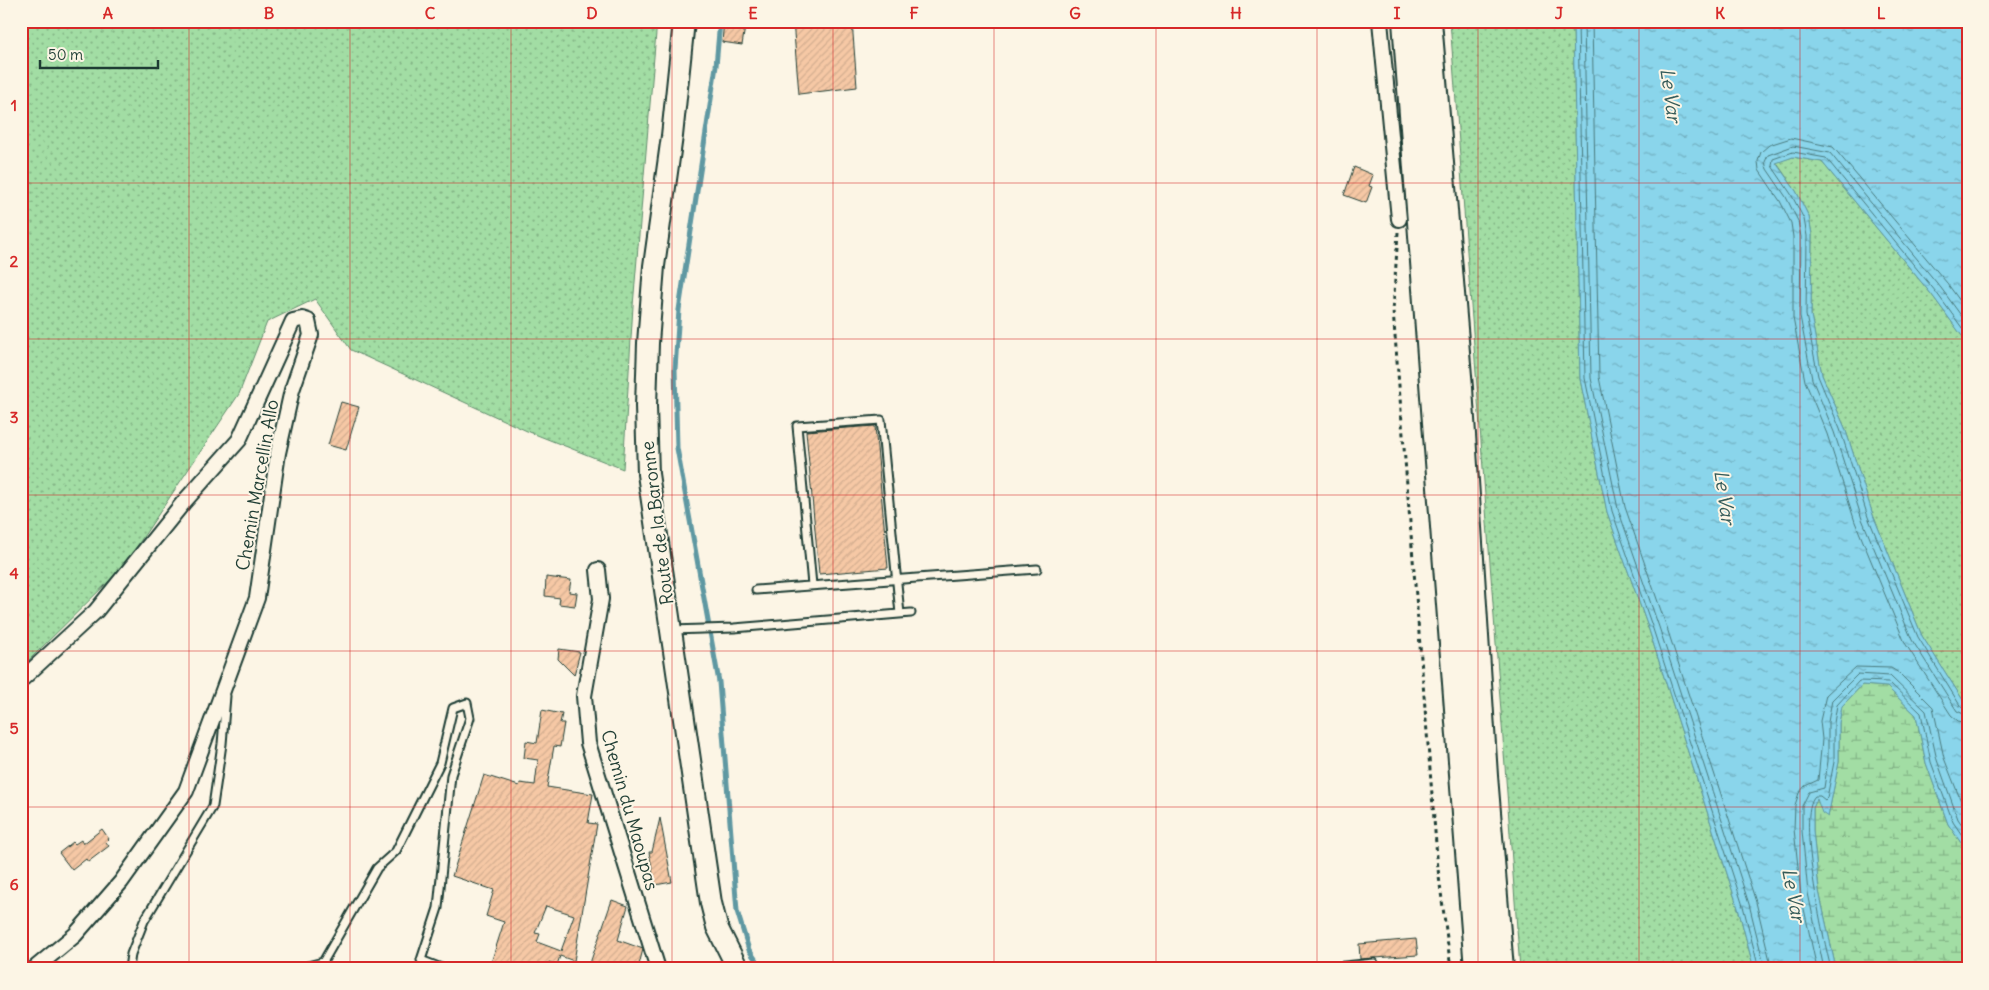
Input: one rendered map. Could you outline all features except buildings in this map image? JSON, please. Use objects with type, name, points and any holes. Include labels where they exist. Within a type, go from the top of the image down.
[{"type":"highway","points":[[1406,21],[1478,969]]},
{"type":"highway","points":[[1428,21],[1459,388],[1484,776],[1500,969]]},
{"type":"main road","name":"Route de la Baronne","points":[[684,21],[672,136],[654,266],[646,406],[648,474],[711,903],[715,947],[723,969]]},
{"type":"main road","name":"Route de la Baronne","points":[[711,903],[717,927],[738,969]]},
{"type":"street","points":[[1380,21],[1399,219]]},
{"type":"street","name":"Chemin Marcellin Allo","points":[[21,680],[96,611],[183,503],[238,440],[293,321],[302,319],[308,321],[311,335],[292,390],[278,453],[257,598],[186,791],[121,882],[75,935],[34,969]]},
{"type":"street","name":"Chemin du Maoupas","points":[[598,570],[601,599],[584,696],[588,743],[658,969]]},
{"type":"lane","points":[[812,585],[797,426],[881,420],[900,614]]},
{"type":"lane","points":[[756,590],[1037,569]]},
{"type":"lane","points":[[670,630],[734,628],[911,613]]},
{"type":"lane","points":[[129,969],[131,954],[144,921],[213,806],[222,744],[228,676]]},
{"type":"lane","points":[[296,969],[323,962],[377,868],[396,851],[440,763],[453,708],[467,703],[470,718],[451,775],[438,908],[421,960],[444,969]]},
{"type":"lane","points":[[1315,969],[1374,963]]},
{"type":"path","points":[[1399,219],[1393,311],[1438,859],[1451,969]]},
{"type":"green space","points":[[21,21],[657,21],[633,306],[623,469],[527,431],[351,350],[315,299],[267,322],[239,394],[123,567],[21,668]]},
{"type":"green space","points":[[1450,21],[1573,21],[1580,379],[1607,512],[1649,630],[1738,908],[1754,969],[1520,969]]},
{"type":"green space","points":[[1793,157],[1822,162],[1932,295],[1968,344],[1968,708],[1922,636],[1873,515],[1845,428],[1822,375],[1811,315],[1812,235],[1809,217],[1796,191],[1776,162]]},
{"type":"green space","points":[[1862,685],[1887,687],[1916,715],[1926,763],[1948,824],[1968,853],[1968,969],[1836,969],[1819,891],[1813,830],[1813,808],[1817,798],[1828,817],[1839,762],[1839,723],[1842,706]]},
{"type":"water","name":"Le Var","points":[[1573,21],[1965,21],[1968,70],[1968,344],[1932,295],[1822,162],[1793,157],[1776,163],[1796,191],[1809,217],[1812,235],[1811,315],[1822,375],[1845,428],[1873,515],[1922,636],[1968,708],[1968,853],[1948,824],[1926,763],[1916,715],[1887,687],[1862,685],[1842,706],[1839,723],[1839,762],[1828,817],[1822,813],[1817,799],[1813,808],[1813,830],[1819,891],[1836,969],[1754,969],[1738,908],[1649,630],[1607,512],[1580,379]]},
{"type":"waterway","points":[[720,21],[716,66],[679,310],[675,369],[677,448],[719,682],[737,911],[749,950],[762,969]]}]
